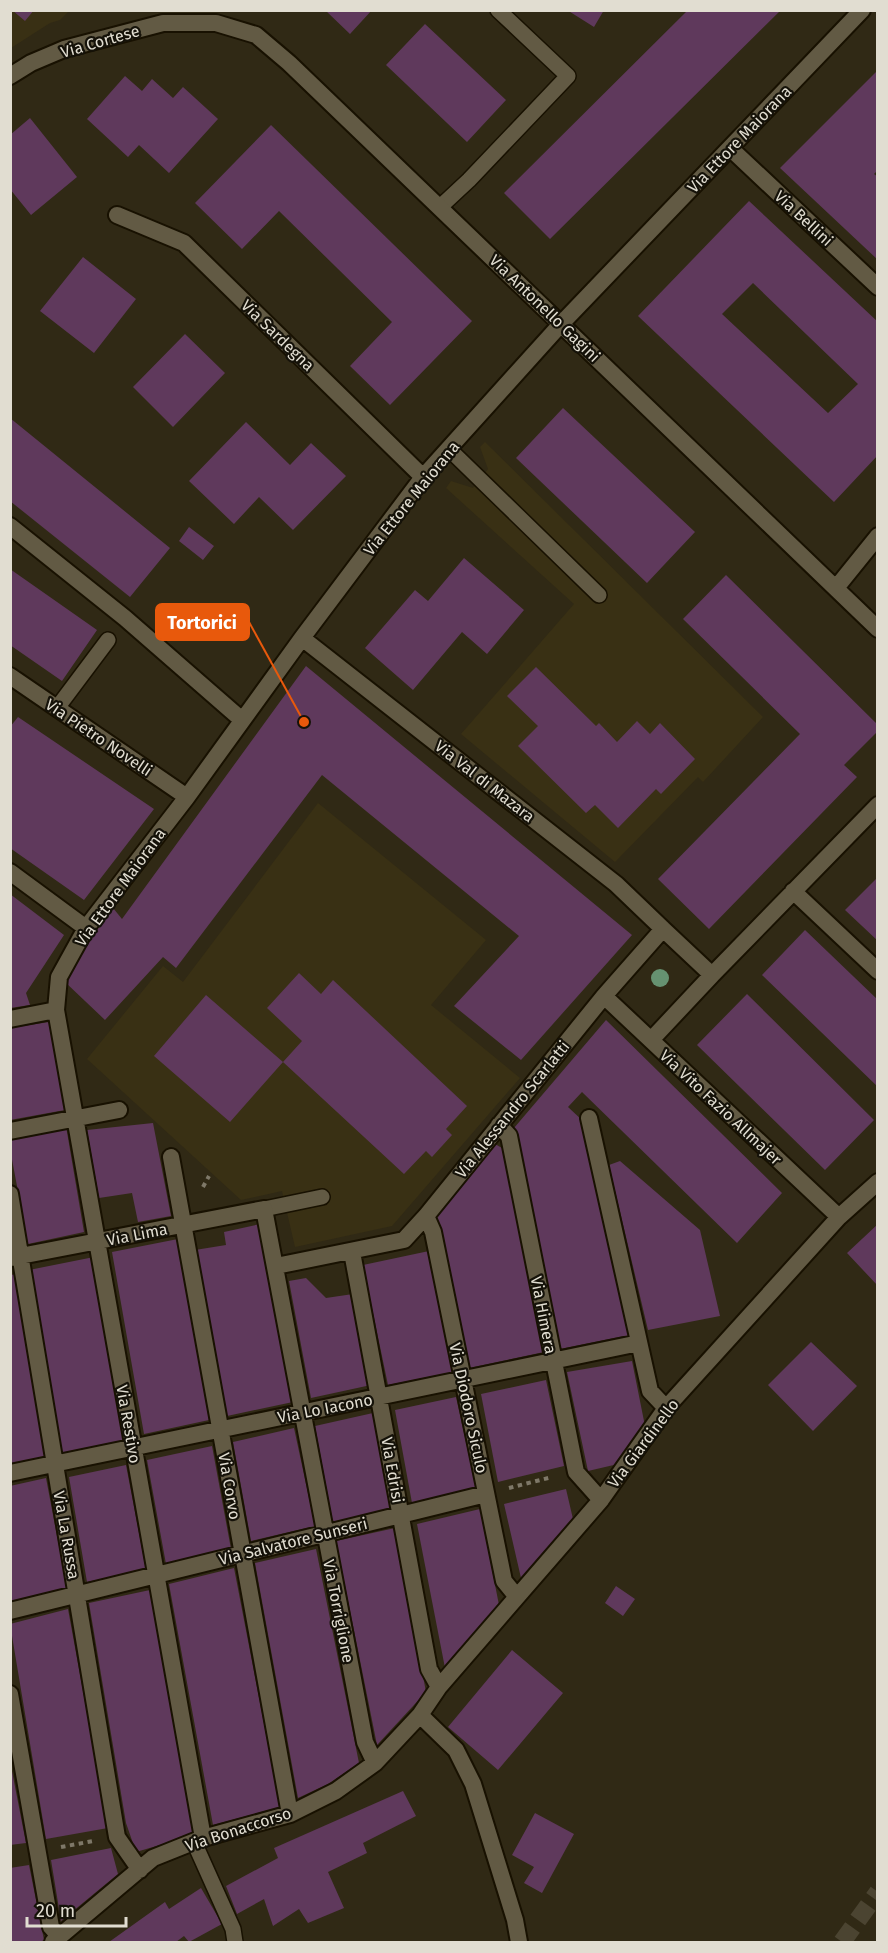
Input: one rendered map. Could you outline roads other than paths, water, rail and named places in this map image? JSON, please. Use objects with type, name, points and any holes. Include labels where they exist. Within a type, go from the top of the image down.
[{"type":"street","name":"Via Ettore Maiorana","points":[[56,1010],[59,977],[86,928],[187,797],[302,638],[423,477],[561,324],[862,10]]},
{"type":"street","name":"Via Antonello Gagini","points":[[194,17],[256,35],[289,63],[878,629]]},
{"type":"street","name":"Via Cortese","points":[[10,76],[31,63],[64,49],[194,17]]},
{"type":"street","name":"Via Bellini","points":[[730,148],[878,287]]},
{"type":"street","name":"Via Sardegna","points":[[117,215],[184,243],[423,477]]},
{"type":"street","points":[[10,526],[125,618],[242,720]]},
{"type":"street","points":[[837,588],[878,536]]},
{"type":"street","name":"Via Val di Mazara","points":[[302,638],[616,884],[663,929]]},
{"type":"street","name":"Via Pietro Novelli","points":[[10,676],[187,797]]},
{"type":"street","points":[[651,1040],[878,805]]},
{"type":"street","points":[[10,872],[86,928]]},
{"type":"street","points":[[793,891],[878,971]]},
{"type":"street","points":[[663,929],[712,975]]},
{"type":"street","name":"Via Alessandro Scarlatti","points":[[276,1266],[405,1240],[604,996],[663,929]]},
{"type":"street","name":"Via Vito Fazio Allmajer","points":[[604,996],[839,1217]]},
{"type":"street","points":[[10,1018],[56,1010]]},
{"type":"street","name":"Via Restivo","points":[[56,1010],[156,1575],[198,1840]]},
{"type":"street","points":[[10,1131],[119,1110]]},
{"type":"street","points":[[589,1118],[650,1391],[666,1408]]},
{"type":"street","name":"Via Himera","points":[[499,1125],[509,1136],[576,1472],[601,1500]]},
{"type":"street","name":"Via Corvo","points":[[171,1157],[290,1814]]},
{"type":"street","name":"Via Giardinello","points":[[420,1715],[439,1687],[601,1500],[666,1408],[839,1217],[878,1182]]},
{"type":"street","name":"Via La Russa","points":[[10,1194],[16,1257],[77,1594],[117,1837],[140,1870]]},
{"type":"street","name":"Via Lima","points":[[16,1257],[264,1209]]},
{"type":"street","name":"Via Torriglione","points":[[264,1209],[365,1742],[375,1763]]},
{"type":"street","name":"Via Diodoro Siculo","points":[[426,1216],[433,1232],[504,1581],[517,1597]]},
{"type":"street","name":"Via Edrisi","points":[[352,1252],[429,1669],[439,1687]]},
{"type":"street","name":"Via Lo Iacono","points":[[10,1473],[639,1343]]},
{"type":"street","name":"Via Salvatore Sunseri","points":[[10,1611],[486,1494]]},
{"type":"street","points":[[10,1694],[51,1927],[56,1940]]},
{"type":"street","points":[[420,1715],[456,1750],[473,1784],[515,1920],[519,1942]]},
{"type":"street","name":"Via Bonaccorso","points":[[56,1940],[153,1858],[198,1840],[290,1814],[336,1791],[375,1763],[420,1715]]},
{"type":"lane","points":[[440,207],[469,180],[568,76],[498,10]]},
{"type":"lane","points":[[449,449],[598,595]]},
{"type":"lane","points":[[57,708],[108,640]]},
{"type":"lane","points":[[264,1209],[321,1197]]},
{"type":"lane","points":[[198,1840],[233,1929],[235,1942]]},
{"type":"tunnel","points":[[842,1942],[878,1892]]},
{"type":"place","name":"Tortorici","points":[[304,722]]}]
